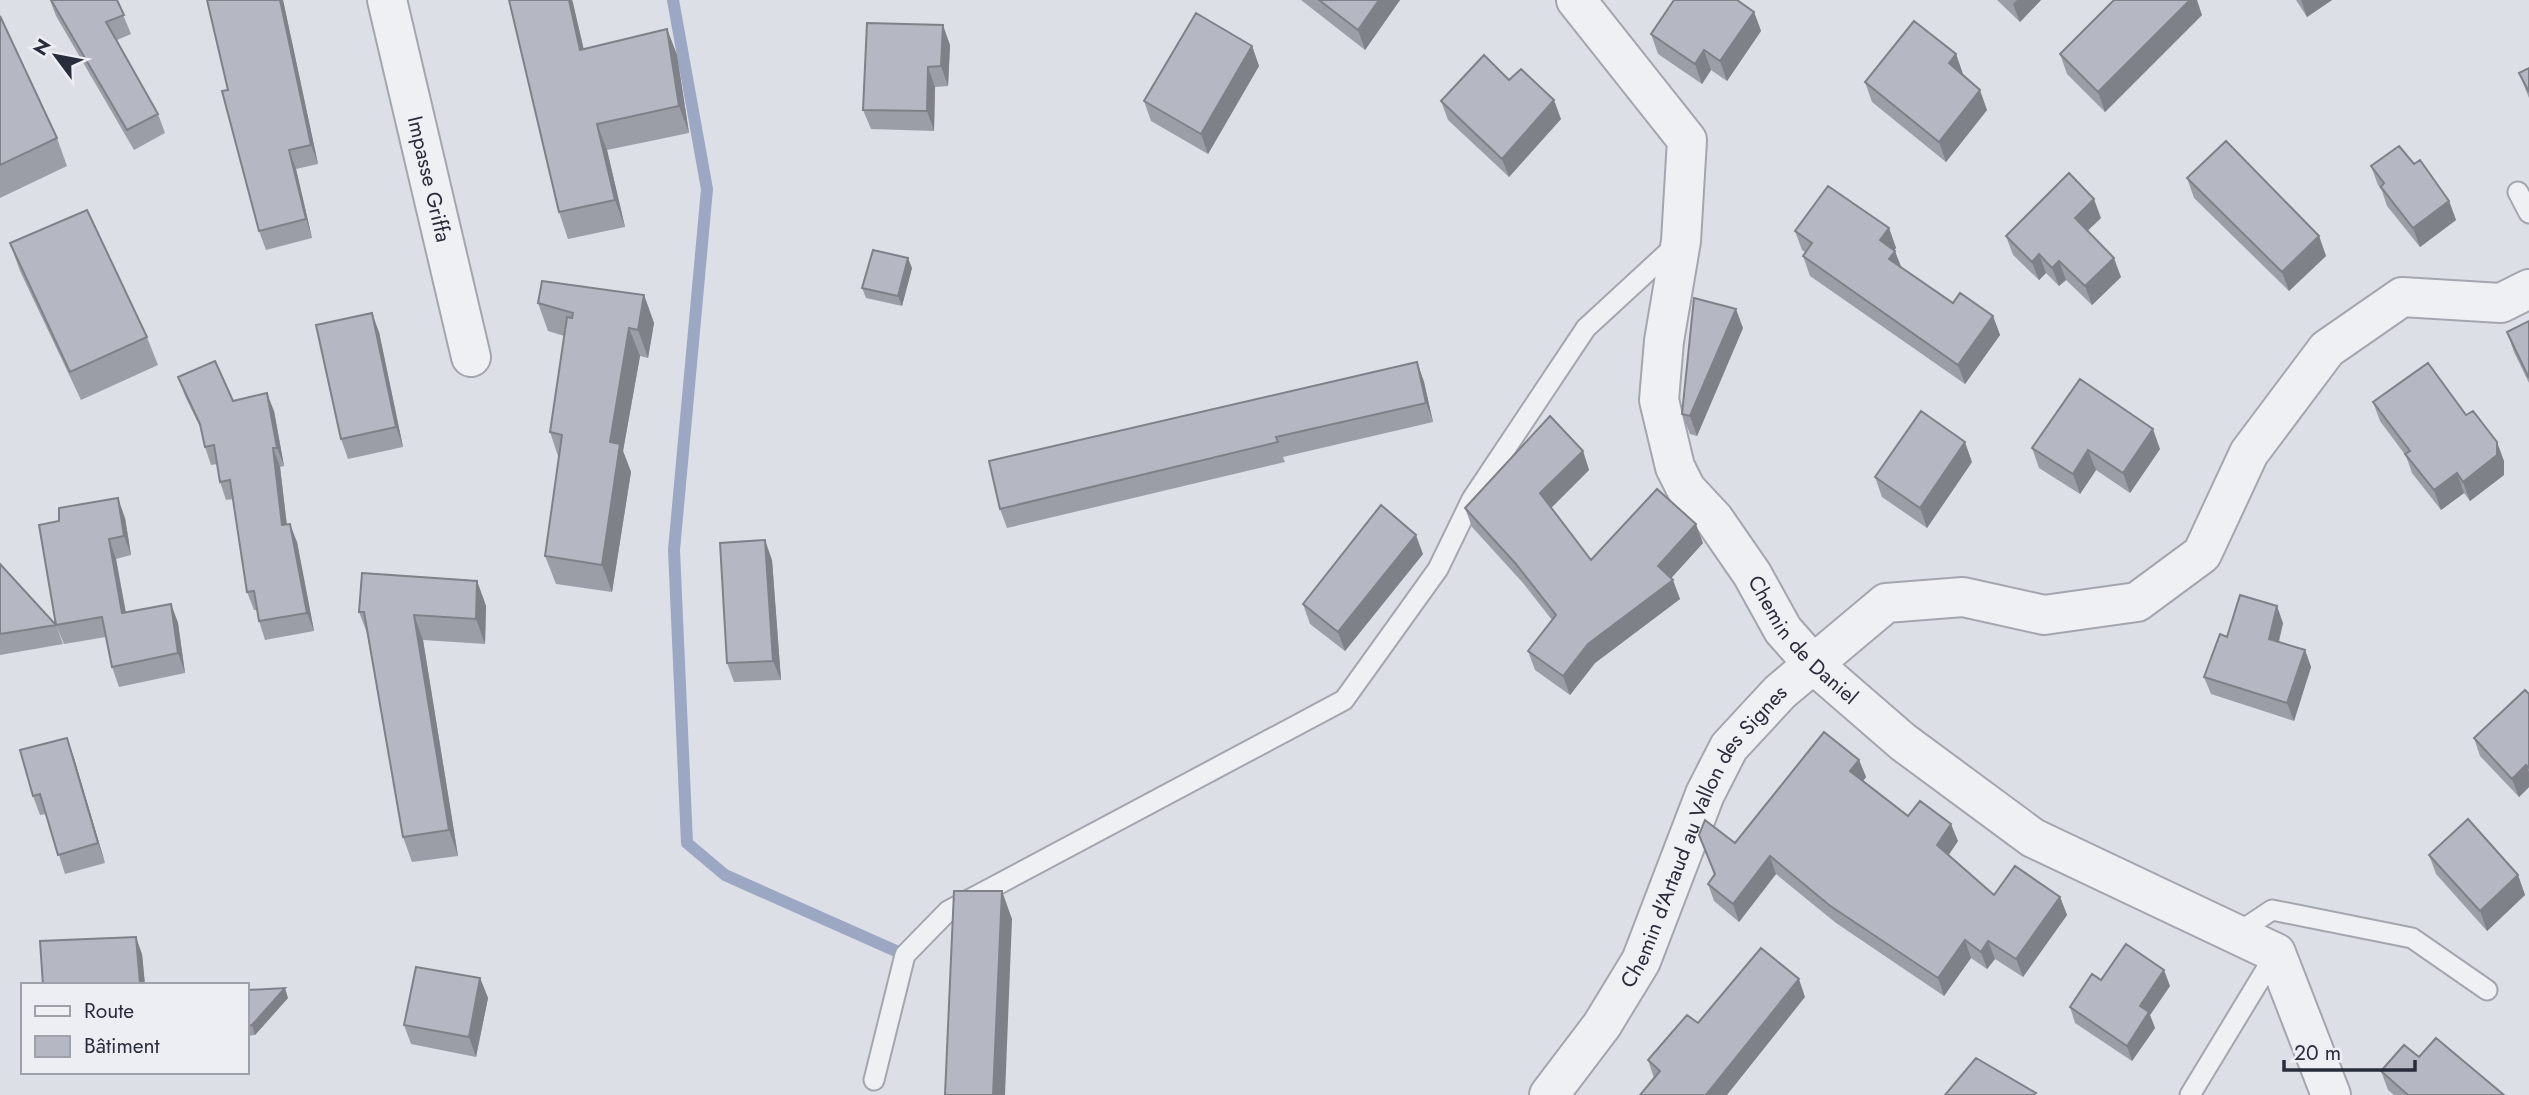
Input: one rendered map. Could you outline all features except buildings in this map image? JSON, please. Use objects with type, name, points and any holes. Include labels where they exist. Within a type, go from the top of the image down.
[{"type":"street","name":"Impasse Griffa","points":[[387,0],[471,357]]},
{"type":"street","name":"Chemin de Daniel","points":[[1576,0],[1687,140],[1681,241],[1664,341],[1659,401],[1675,467],[1686,489],[1714,519],[1752,574],[1783,630],[1813,664],[1903,742],[2033,838],[2276,953]]},
{"type":"street","name":"Chemin d'Artaud au Vallon des Signes","points":[[1549,1095],[1602,1026],[1641,961],[1705,794],[1729,747],[1780,692],[1886,603],[1963,597],[2044,615],[2137,602],[2202,554],[2249,453],[2327,349],[2402,297],[2501,303],[2529,289]]},
{"type":"street","points":[[2276,953],[2331,1095]]},
{"type":"lane","points":[[2518,192],[2529,213]]},
{"type":"lane","points":[[874,1080],[905,955],[948,911],[1344,700],[1438,569],[1472,499],[1586,328],[1681,241]]},
{"type":"lane","points":[[2236,934],[2272,910],[2412,938],[2487,990]]},
{"type":"lane","points":[[2190,1095],[2276,953]]},
{"type":"waterway","points":[[673,0],[707,189],[674,550],[687,843],[725,875],[905,955]]}]
